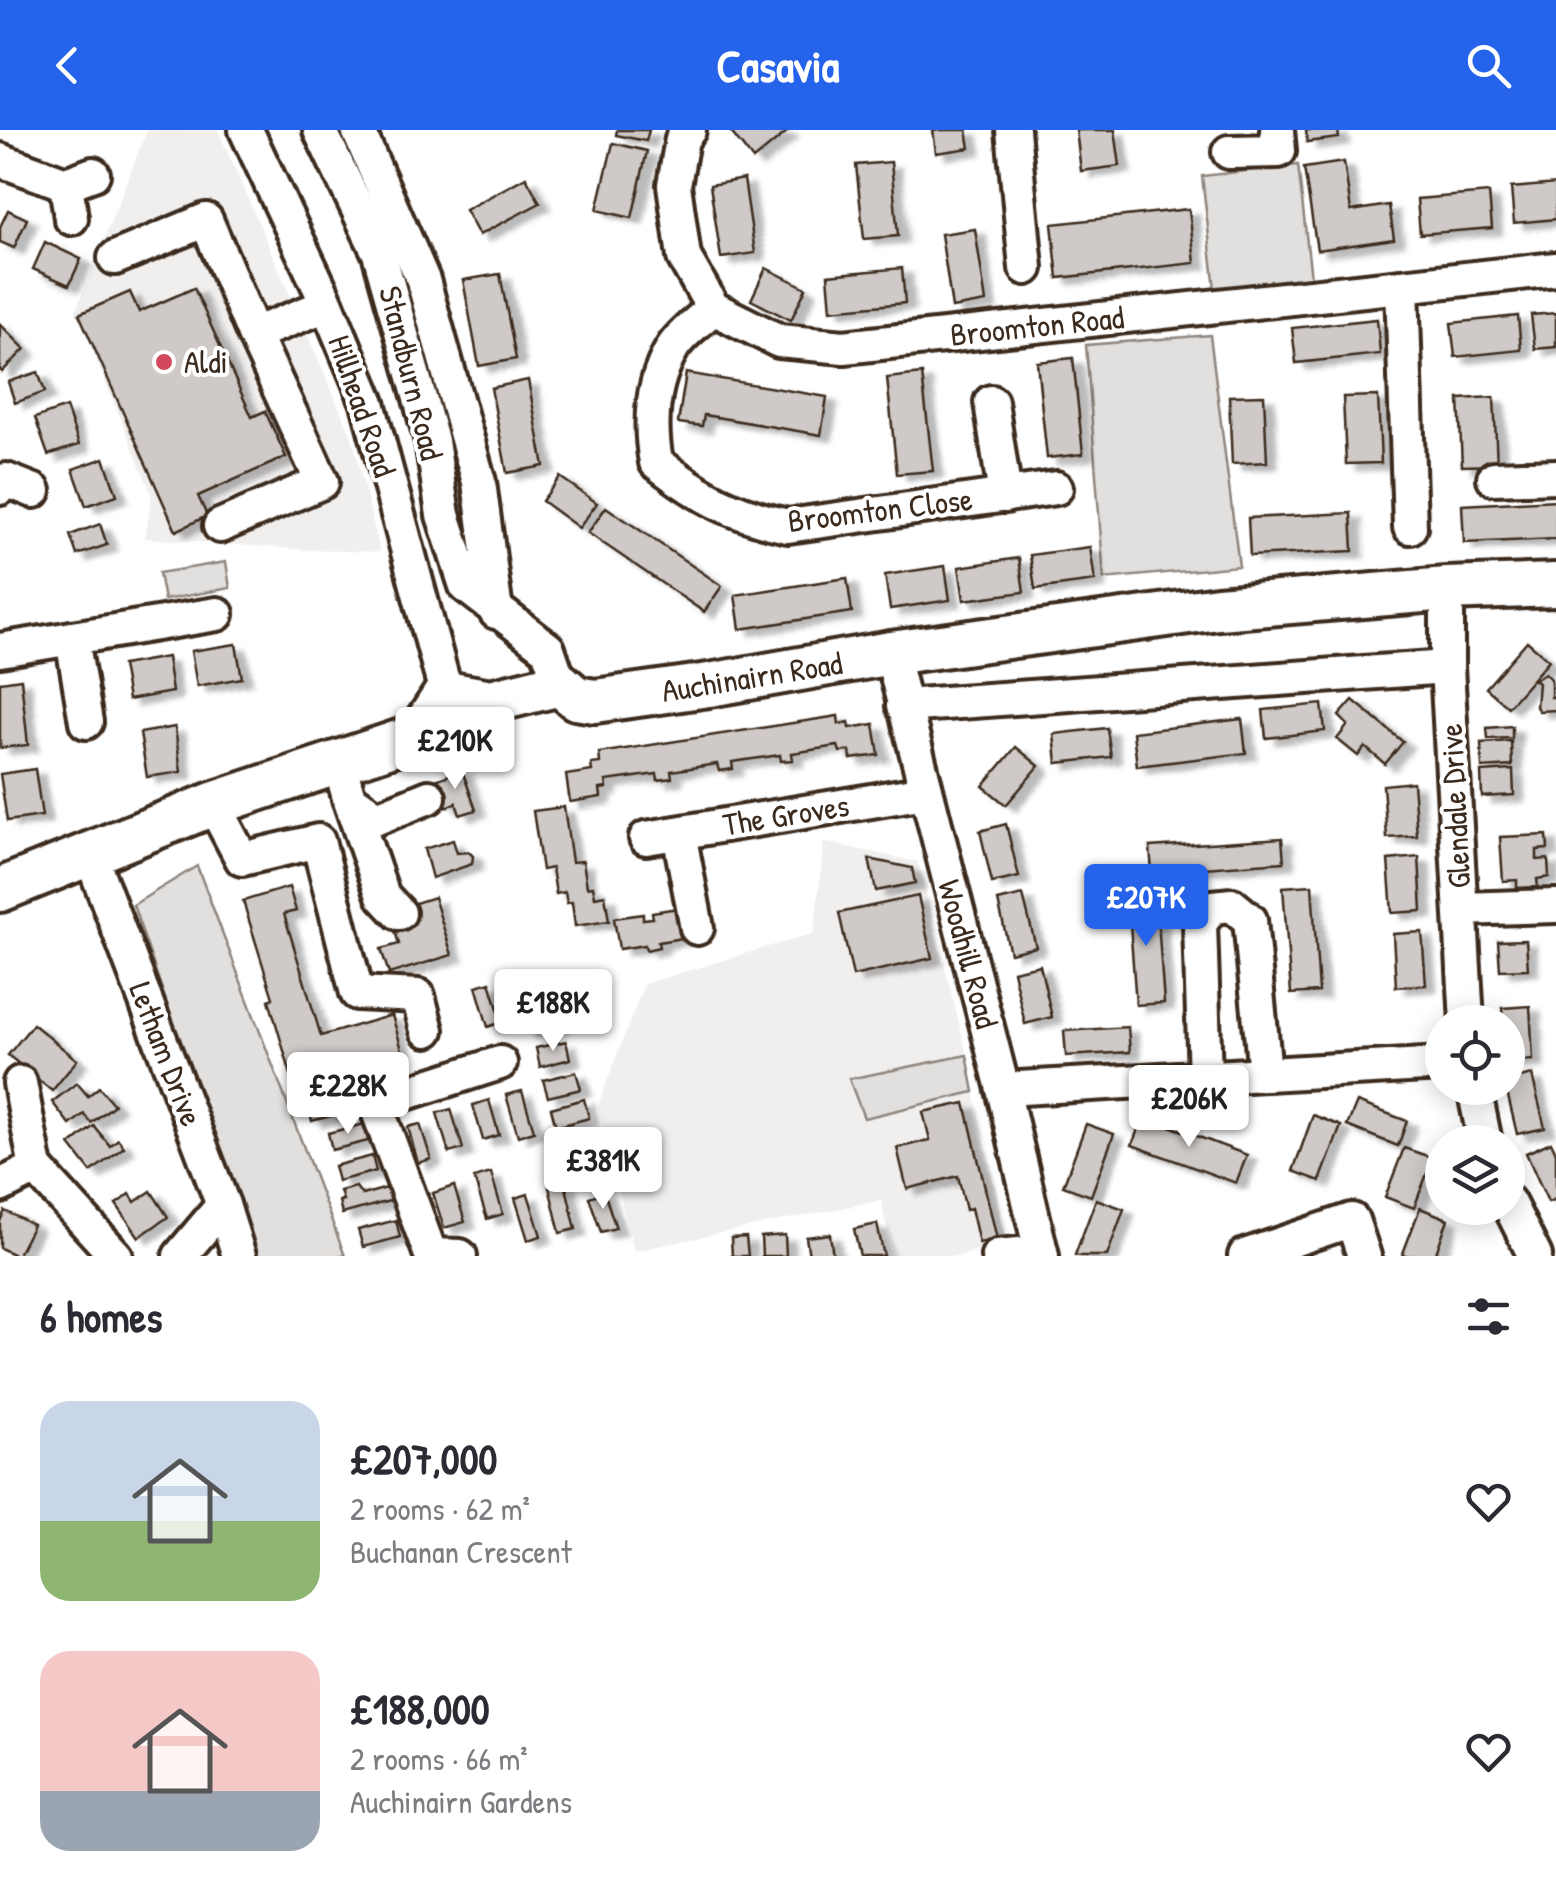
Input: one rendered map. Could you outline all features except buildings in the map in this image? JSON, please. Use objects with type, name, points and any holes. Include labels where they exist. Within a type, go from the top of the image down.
[{"type":"main road","name":"Auchinairn Road","points":[[560,684],[576,698],[595,701],[708,686],[890,653],[1218,608],[1447,589],[1556,585]]},
{"type":"main road","points":[[0,890],[213,804],[344,780],[422,730],[446,693],[492,701],[560,684]]},
{"type":"street","name":"Hillhead Road","points":[[246,130],[368,403],[446,693]]},
{"type":"street","name":"Standburn Road","points":[[320,130],[379,253],[432,440],[443,515],[466,586],[548,648],[560,684]]},
{"type":"street","name":"Standburn Road","points":[[358,130],[423,280],[479,482],[496,612]]},
{"type":"street","points":[[689,130],[682,139],[674,185],[684,257],[713,308]]},
{"type":"street","points":[[1013,130],[1026,268]]},
{"type":"street","points":[[1228,152],[1279,152],[1277,130]]},
{"type":"street","points":[[0,160],[80,179],[71,218]]},
{"type":"street","points":[[115,258],[206,220],[322,482],[220,526]]},
{"type":"street","name":"Broomton Road","points":[[713,308],[779,341],[844,347],[1556,269]]},
{"type":"street","points":[[1402,286],[1410,527]]},
{"type":"street","points":[[254,334],[326,305]]},
{"type":"street","name":"Broomton Close","points":[[713,308],[674,345],[654,392],[650,432],[656,462],[693,490],[746,517],[788,526],[1056,488]]},
{"type":"street","points":[[991,402],[1005,496]]},
{"type":"street","points":[[1494,478],[1556,476]]},
{"type":"street","name":"Glendale Drive","points":[[1447,589],[1466,1005]]},
{"type":"street","points":[[0,650],[217,614]]},
{"type":"street","points":[[72,638],[86,722]]},
{"type":"street","name":"Woodhill Road","points":[[890,653],[1003,1088],[1041,1254]]},
{"type":"street","points":[[903,706],[1448,667]]},
{"type":"street","points":[[344,780],[376,818],[428,796]]},
{"type":"street","points":[[344,780],[382,896],[400,912]]},
{"type":"street","name":"The Groves","points":[[646,838],[926,792]]},
{"type":"street","points":[[213,804],[242,859],[318,840],[357,993],[418,996],[427,1030]]},
{"type":"street","points":[[679,833],[697,928]]},
{"type":"street","name":"Letham Drive","points":[[90,854],[223,1205],[238,1256]]},
{"type":"street","points":[[1205,1078],[1200,924],[1212,907],[1232,905],[1250,920],[1265,1072]]},
{"type":"street","points":[[1461,909],[1556,906]]},
{"type":"street","points":[[460,1256],[431,1255],[375,1103],[500,1063]]},
{"type":"street","points":[[1003,1088],[1425,1065]]},
{"type":"street","points":[[20,1083],[36,1168],[116,1256]]},
{"type":"street","points":[[0,1186],[36,1168]]},
{"type":"street","points":[[180,1256],[223,1205]]},
{"type":"street","points":[[1245,1256],[1352,1220],[1364,1256]]},
{"type":"street","points":[[1520,1225],[1535,1256]]},
{"type":"street","points":[[998,1256],[1041,1254]]},
{"type":"shaded area","points":[[147,130],[218,130],[352,437],[380,552],[145,538],[152,495],[76,310]]},
{"type":"shaded area","points":[[1298,165],[1311,278],[1215,289],[1202,176]]},
{"type":"shaded area","points":[[1210,335],[1239,566],[1104,579],[1086,345]]},
{"type":"shaded area","points":[[226,562],[230,588],[164,600],[159,573]]},
{"type":"shaded area","points":[[824,842],[918,862],[967,1055],[850,1079],[864,1118],[974,1092],[1007,1241],[959,1256],[893,1256],[881,1200],[634,1251],[598,1105],[644,984],[814,933]]},
{"type":"shaded area","points":[[197,866],[345,1256],[253,1256],[133,905]]},
{"type":"shaded area","points":[[967,1055],[974,1092],[864,1118],[849,1079]]},
{"type":"place","name":"Aldi","points":[[164,362]]}]
